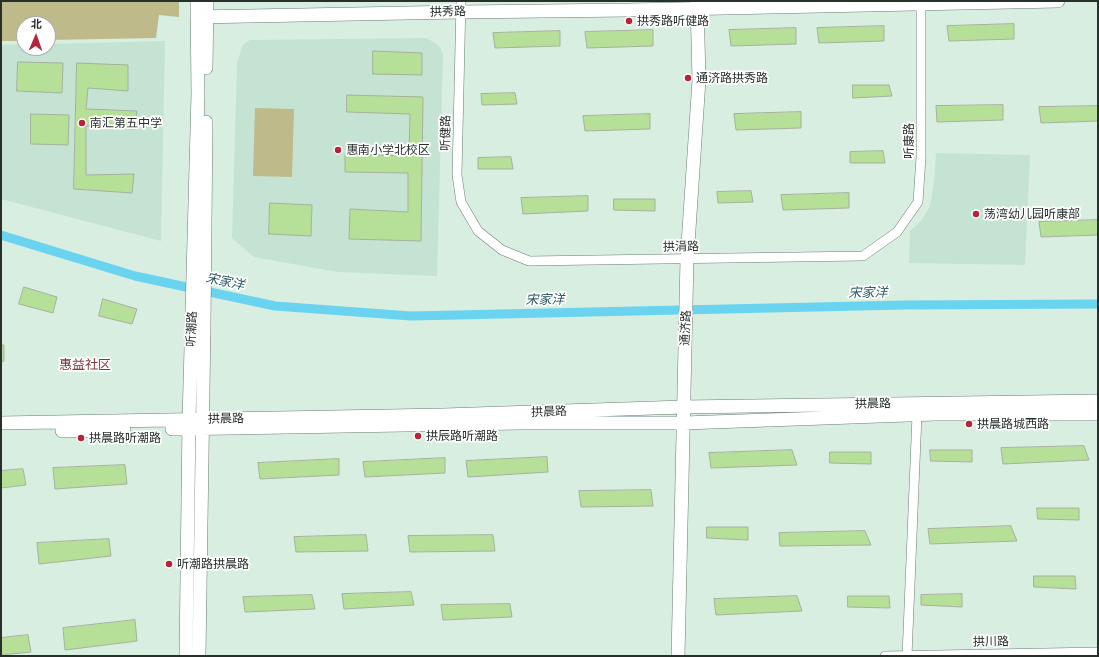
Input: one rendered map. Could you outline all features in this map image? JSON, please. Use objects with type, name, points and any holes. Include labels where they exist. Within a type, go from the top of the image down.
[{"type":"main road","name":"听潮路","points":[[197,1],[202,17]]},
{"type":"main road","name":"听潮路","points":[[199,656],[202,424],[198,322],[198,94],[202,17],[207,1]]},
{"type":"main road","name":"拱秀路","points":[[202,17],[460,6],[1058,1]]},
{"type":"main road","name":"通济路","points":[[678,656],[687,259],[699,80],[697,5]]},
{"type":"main road","name":"听潮路","points":[[186,656],[188,424],[198,322]]},
{"type":"main road","name":"拱晨路","points":[[202,424],[684,407],[1098,401]]},
{"type":"main road","name":"拱晨路","points":[[1,423],[684,423],[917,415],[1098,414]]},
{"type":"main road","name":"拱晨路","points":[[1,431],[188,424]]},
{"type":"street","name":"听康路","points":[[863,256],[897,232],[918,202],[921,157],[920,2]]},
{"type":"street","name":"听健路","points":[[460,6],[457,175],[461,202],[478,231],[502,250]]},
{"type":"street","name":"拱涓路","points":[[502,250],[529,261],[863,256]]},
{"type":"street","points":[[907,656],[917,415]]},
{"type":"street","name":"拱川路","points":[[885,656],[1098,652]]},
{"type":"shaded area","points":[[1,1],[179,1],[179,17],[159,15],[156,38],[56,40],[56,16],[16,16],[16,41],[1,41]]},
{"type":"shaded area","name":"惠南小学北校区","points":[[426,38],[440,47],[443,55],[437,276],[337,272],[254,257],[232,238],[237,62],[243,45],[250,40]]},
{"type":"shaded area","name":"南汇第五中学","points":[[165,41],[161,241],[1,199],[1,45],[16,44],[16,56],[56,56],[56,44]]},
{"type":"shaded area","points":[[255,108],[294,109],[292,177],[253,176]]},
{"type":"shaded area","name":"荡湾幼儿园听康部","points":[[936,153],[1030,155],[1025,265],[909,263],[910,231],[921,221],[930,206]]},
{"type":"building","points":[[1014,24],[1014,39],[949,41],[947,26]]},
{"type":"building","points":[[884,26],[884,41],[819,43],[817,28]]},
{"type":"building","points":[[796,28],[796,44],[731,46],[729,30]]},
{"type":"building","points":[[653,30],[653,46],[587,48],[585,32]]},
{"type":"building","points":[[560,31],[560,46],[495,48],[493,33]]},
{"type":"building","points":[[373,51],[422,53],[422,75],[373,74]]},
{"type":"building","points":[[18,62],[63,63],[62,93],[17,91]]},
{"type":"building","points":[[77,63],[128,65],[128,91],[88,88],[86,109],[137,111],[135,129],[86,126],[86,175],[134,174],[132,193],[74,189]]},
{"type":"building","points":[[853,85],[889,85],[892,96],[853,98]]},
{"type":"building","points":[[515,93],[517,104],[482,105],[481,94]]},
{"type":"building","points":[[347,95],[423,97],[421,241],[349,239],[350,209],[408,212],[408,173],[345,172],[345,154],[409,156],[410,114],[347,112]]},
{"type":"building","points":[[1003,105],[1003,120],[937,122],[936,106]]},
{"type":"building","points":[[1098,106],[1098,121],[1041,123],[1039,107]]},
{"type":"building","points":[[801,112],[801,128],[736,130],[734,114]]},
{"type":"building","points":[[31,114],[69,115],[68,145],[31,144]]},
{"type":"building","points":[[650,114],[650,129],[585,131],[583,116]]},
{"type":"building","points":[[883,151],[885,163],[850,163],[850,152]]},
{"type":"building","points":[[511,157],[513,169],[478,169],[478,158]]},
{"type":"building","points":[[751,191],[753,202],[718,203],[717,192]]},
{"type":"building","points":[[849,193],[849,208],[783,210],[781,195]]},
{"type":"building","points":[[588,196],[588,211],[523,214],[521,198]]},
{"type":"building","points":[[614,199],[655,199],[655,211],[614,210]]},
{"type":"building","points":[[270,203],[312,205],[311,236],[269,234]]},
{"type":"building","points":[[1098,220],[1098,235],[1041,237],[1039,222]]},
{"type":"building","points":[[24,287],[57,297],[53,313],[19,304]]},
{"type":"building","points":[[103,299],[137,309],[132,324],[99,316]]},
{"type":"building","points":[[1,345],[4,345],[4,361],[1,362]]},
{"type":"building","points":[[1084,446],[1089,460],[1003,464],[1001,448]]},
{"type":"building","points":[[792,450],[797,465],[711,468],[709,453]]},
{"type":"building","points":[[930,450],[972,450],[972,462],[931,461]]},
{"type":"building","points":[[830,452],[871,452],[871,464],[830,463]]},
{"type":"building","points":[[547,457],[548,472],[468,477],[466,461]]},
{"type":"building","points":[[445,458],[445,473],[365,477],[363,462]]},
{"type":"building","points":[[339,459],[339,475],[260,479],[258,463]]},
{"type":"building","points":[[125,465],[127,484],[55,489],[53,468]]},
{"type":"building","points":[[23,469],[26,485],[1,488],[1,471]]},
{"type":"building","points":[[651,490],[653,506],[581,507],[579,491]]},
{"type":"building","points":[[1037,508],[1079,508],[1079,520],[1038,519]]},
{"type":"building","points":[[1011,526],[1017,541],[930,544],[928,529]]},
{"type":"building","points":[[707,527],[748,527],[748,540],[707,538]]},
{"type":"building","points":[[865,531],[871,545],[780,546],[779,533]]},
{"type":"building","points":[[366,535],[368,551],[296,552],[294,537]]},
{"type":"building","points":[[493,535],[495,551],[410,552],[408,536]]},
{"type":"building","points":[[109,539],[111,556],[39,564],[37,543]]},
{"type":"building","points":[[1034,576],[1075,576],[1076,589],[1034,587]]},
{"type":"building","points":[[411,592],[414,605],[344,609],[342,594]]},
{"type":"building","points":[[962,594],[962,607],[921,605],[921,595]]},
{"type":"building","points":[[312,595],[315,609],[245,612],[243,597]]},
{"type":"building","points":[[797,596],[802,611],[716,615],[714,599]]},
{"type":"building","points":[[848,596],[889,596],[890,608],[848,607]]},
{"type":"building","points":[[510,604],[512,617],[443,620],[441,605]]},
{"type":"building","points":[[135,620],[137,641],[65,650],[63,628]]},
{"type":"building","points":[[28,635],[31,652],[1,655],[1,638]]},
{"type":"waterway","name":"宋家洋","points":[[1,235],[135,276],[275,306],[411,316],[905,305],[1098,304]]},
{"type":"place","name":"拱秀路听健路","points":[[629,21]]},
{"type":"place","name":"通济路拱秀路","points":[[688,78]]},
{"type":"place","name":"南汇第五中学","points":[[82,123]]},
{"type":"place","name":"惠南小学北校区","points":[[338,150]]},
{"type":"place","name":"荡湾幼儿园听康部","points":[[976,214]]},
{"type":"place","name":"拱晨路城西路","points":[[969,424]]},
{"type":"place","name":"拱辰路听潮路","points":[[418,436]]},
{"type":"place","name":"拱晨路听潮路","points":[[81,438]]},
{"type":"place","name":"听潮路拱晨路","points":[[169,564]]},
{"type":"district","name":"惠益社区","points":[[85,365]]}]
